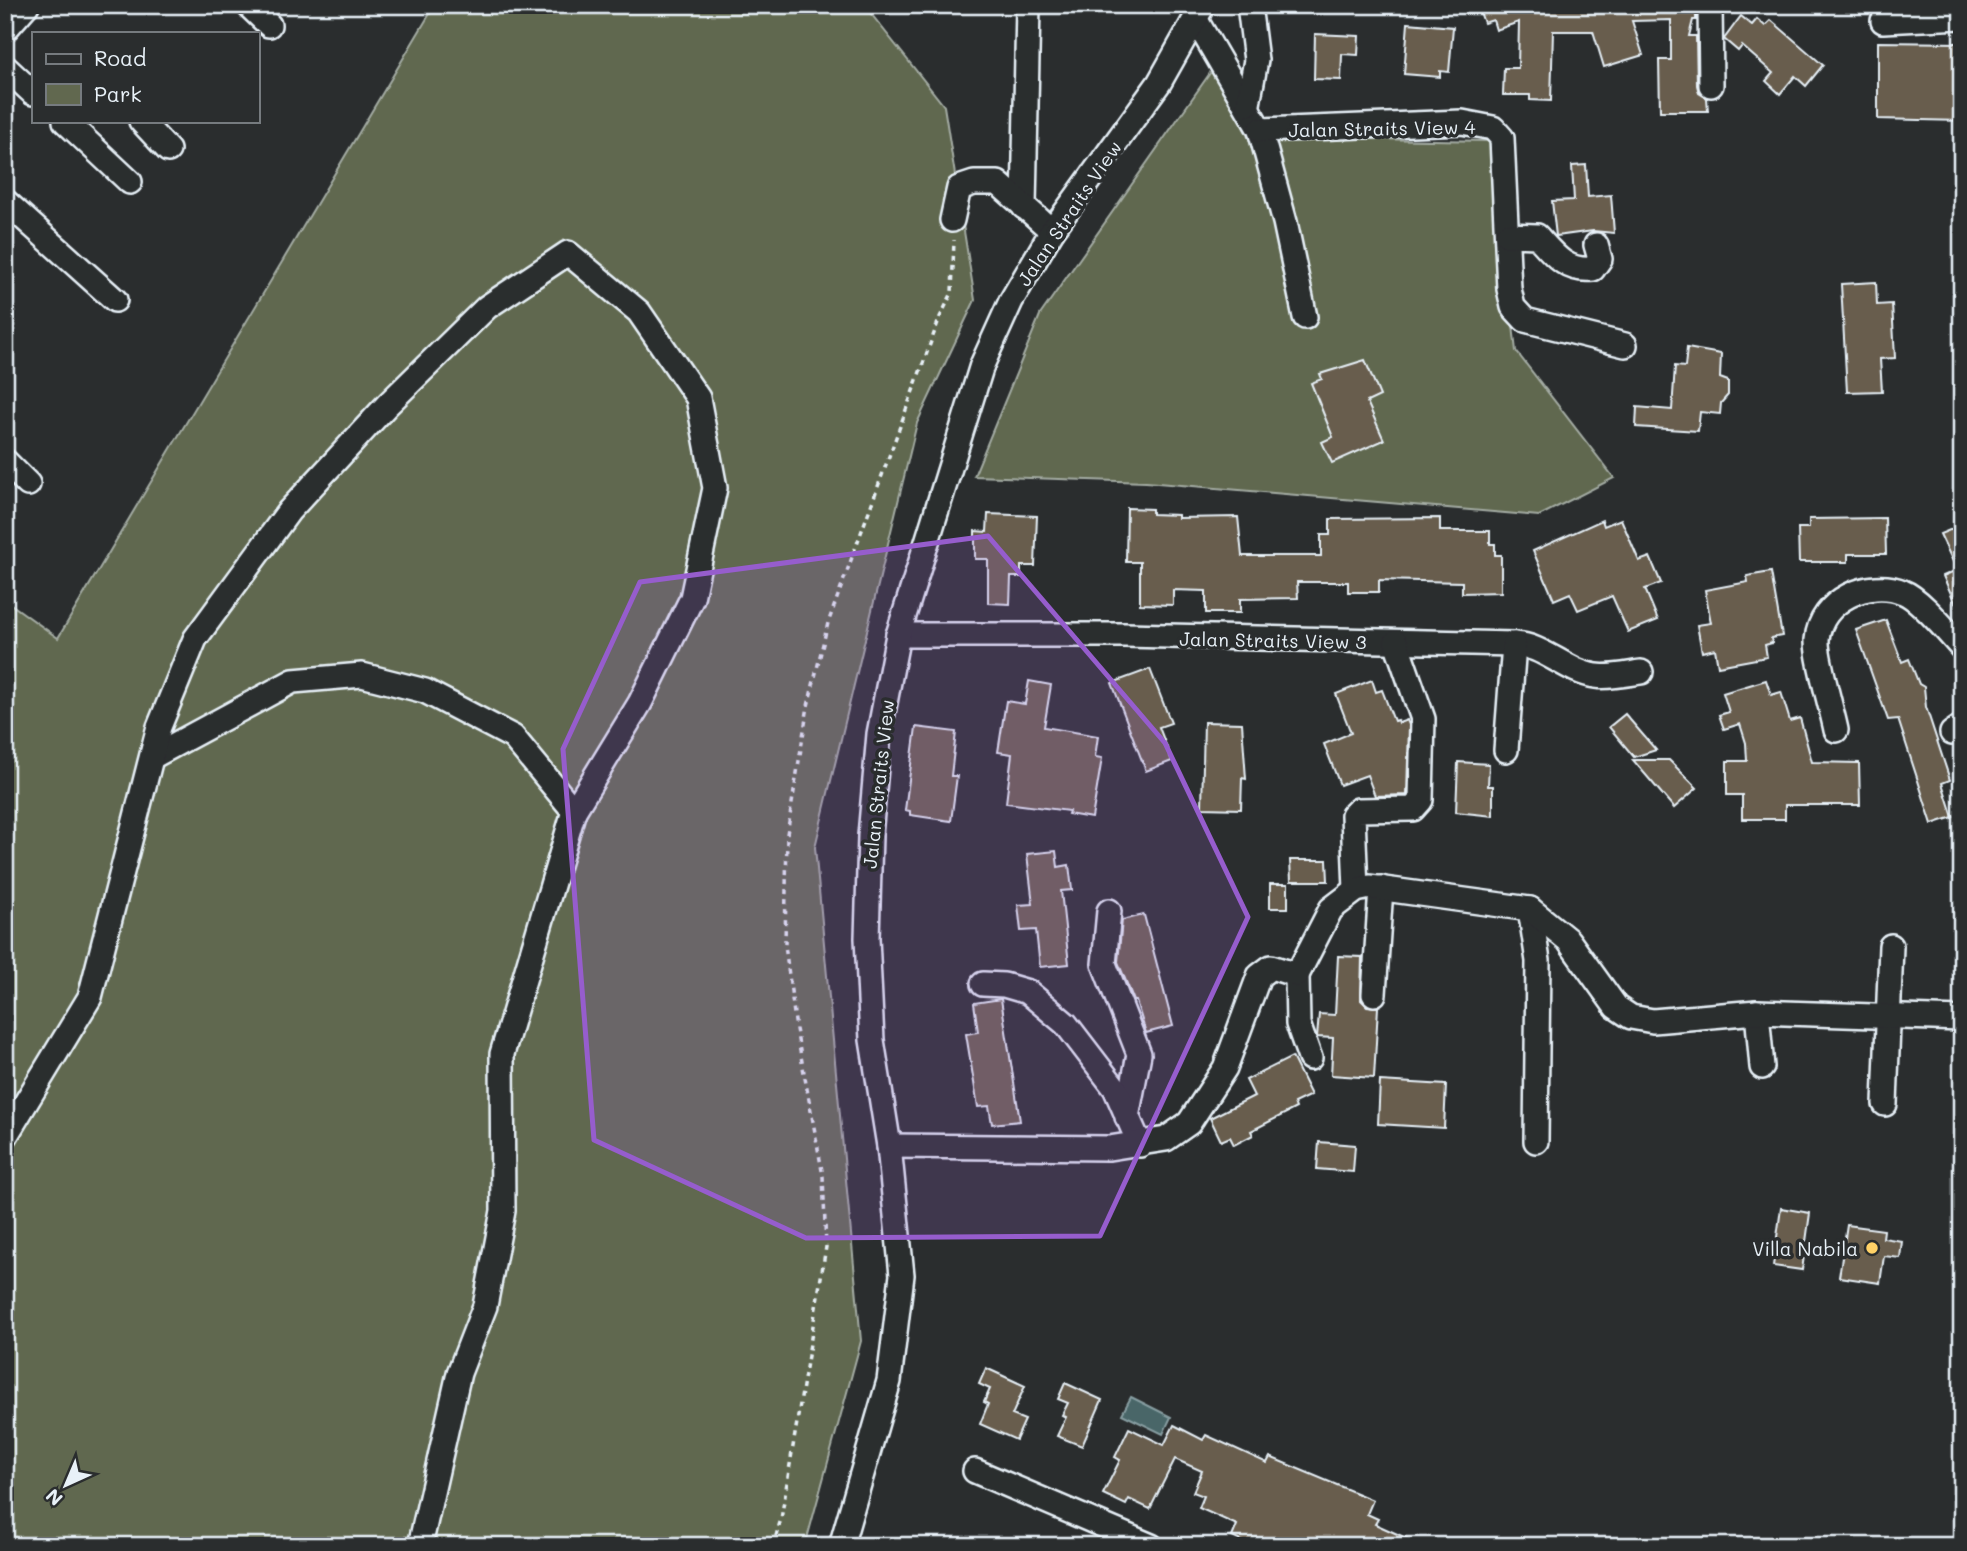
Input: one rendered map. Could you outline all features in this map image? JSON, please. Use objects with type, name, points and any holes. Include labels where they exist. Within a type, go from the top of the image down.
[{"type":"street","points":[[5,30],[27,5]]},
{"type":"street","points":[[248,5],[269,25]]},
{"type":"street","points":[[1024,207],[1028,5]]},
{"type":"street","points":[[1248,104],[1256,60],[1249,5]]},
{"type":"street","points":[[1710,5],[1711,85]]},
{"type":"street","name":"Jalan Straits View 4","points":[[1200,12],[1260,130],[1285,222],[1305,317]]},
{"type":"street","name":"Jalan Straits View","points":[[841,1546],[889,1381],[902,1275],[889,1146],[872,1040],[867,938],[870,836],[879,734],[898,635],[982,365],[1011,301],[1052,231],[1159,83],[1200,12]]},
{"type":"street","points":[[1883,21],[1962,17]]},
{"type":"street","points":[[5,67],[32,92]]},
{"type":"street","points":[[142,122],[168,150]]},
{"type":"street","name":"Jalan Straits View 4","points":[[1260,130],[1438,122],[1476,124],[1493,128],[1502,138],[1513,307],[1525,320],[1625,345]]},
{"type":"street","points":[[78,125],[130,182]]},
{"type":"street","points":[[952,220],[959,188],[974,183],[998,183],[1052,231]]},
{"type":"street","points":[[5,201],[115,300]]},
{"type":"street","points":[[1507,235],[1537,236],[1565,265],[1579,270],[1593,269],[1600,260],[1596,245]]},
{"type":"street","points":[[5,1137],[90,997],[159,727],[195,639],[289,511],[387,405],[487,307],[568,253],[639,312],[698,398],[715,488],[692,598],[640,703],[575,811],[502,1054],[503,1211],[485,1306],[459,1373],[421,1546]]},
{"type":"street","points":[[5,461],[29,484]]},
{"type":"street","points":[[1836,730],[1817,639],[1836,602],[1860,590],[1881,586],[1906,592],[1962,648]]},
{"type":"street","name":"Jalan Straits View 3","points":[[898,635],[1124,635],[1528,644],[1575,670],[1596,676],[1641,672]]},
{"type":"street","points":[[1356,890],[1353,815],[1358,810],[1413,809],[1421,800],[1423,719],[1396,642]]},
{"type":"street","points":[[1506,750],[1514,644]]},
{"type":"street","points":[[152,757],[293,681],[362,675],[425,691],[513,737],[575,811]]},
{"type":"street","points":[[1374,994],[1381,888]]},
{"type":"street","points":[[1310,1058],[1298,1024],[1297,975],[1331,909],[1356,890],[1381,888],[1530,909],[1568,940],[1616,1007],[1631,1017],[1653,1021],[1757,1012],[1962,1019]]},
{"type":"street","points":[[1530,909],[1538,961],[1536,1141]]},
{"type":"street","points":[[1109,911],[1104,964],[1139,1054],[1127,1116]]},
{"type":"street","points":[[1885,1104],[1891,946]]},
{"type":"street","points":[[889,1146],[1109,1148],[1166,1139],[1189,1123],[1201,1109],[1225,1068],[1259,976],[1271,967],[1297,975]]},
{"type":"street","points":[[983,984],[1004,985],[1028,992],[1048,1006],[1066,1024],[1115,1088],[1140,1145]]},
{"type":"street","points":[[1757,1012],[1762,1067]]},
{"type":"street","points":[[975,1471],[1151,1546]]},
{"type":"path","points":[[773,1546],[781,1519],[826,1247],[823,1176],[796,1029],[785,945],[787,834],[808,706],[828,624],[926,355],[952,293],[952,220]]},
{"type":"highlighted area","points":[[988,536],[1165,743],[1248,917],[1100,1236],[806,1238],[594,1140],[563,749],[640,582]]},
{"type":"green space","points":[[435,5],[864,5],[944,106],[975,300],[917,423],[815,847],[861,1341],[805,1546],[5,1546],[5,600],[58,638]]},
{"type":"green space","points":[[1215,66],[1248,137],[1491,141],[1516,351],[1614,478],[1539,516],[1146,482],[974,476],[1040,315]]},
{"type":"water","points":[[1131,1397],[1171,1417],[1163,1434],[1122,1414]]},
{"type":"building","points":[[1487,5],[1696,5],[1696,20],[1693,20],[1689,36],[1696,36],[1697,85],[1699,93],[1707,98],[1708,111],[1660,111],[1659,60],[1671,60],[1671,20],[1632,21],[1643,55],[1604,67],[1593,31],[1553,31],[1551,101],[1530,100],[1530,95],[1503,95],[1504,68],[1518,68],[1519,22],[1496,30],[1493,20],[1484,23],[1479,9]]},
{"type":"building","points":[[1741,16],[1752,25],[1757,19],[1765,26],[1771,20],[1823,65],[1806,86],[1795,76],[1780,94],[1766,81],[1773,73],[1742,46],[1738,51],[1724,39]]},
{"type":"building","points":[[1408,23],[1453,27],[1449,72],[1440,71],[1440,77],[1404,74]]},
{"type":"building","points":[[1315,34],[1359,36],[1358,55],[1342,54],[1341,80],[1314,79]]},
{"type":"building","points":[[1878,42],[1962,43],[1962,121],[1878,119]]},
{"type":"building","points":[[1586,165],[1588,197],[1611,195],[1614,233],[1593,231],[1556,236],[1552,201],[1574,200],[1572,166]]},
{"type":"building","points":[[1876,282],[1877,305],[1892,304],[1895,358],[1880,359],[1882,391],[1847,392],[1841,284]]},
{"type":"building","points":[[1687,348],[1721,354],[1720,378],[1728,381],[1728,395],[1721,403],[1720,414],[1700,412],[1698,431],[1636,427],[1637,407],[1672,410],[1675,366],[1685,367]]},
{"type":"building","points":[[1365,360],[1380,396],[1367,402],[1384,440],[1332,463],[1322,442],[1333,437],[1311,383],[1322,379],[1320,374]]},
{"type":"building","points":[[1127,508],[1152,509],[1152,514],[1178,515],[1178,518],[1238,517],[1242,556],[1321,556],[1321,535],[1330,535],[1330,519],[1440,518],[1440,531],[1490,531],[1490,544],[1495,544],[1495,555],[1501,555],[1501,592],[1462,593],[1462,582],[1379,580],[1379,592],[1348,592],[1348,582],[1297,582],[1298,598],[1240,599],[1240,613],[1206,613],[1206,591],[1173,590],[1173,605],[1140,604],[1140,562],[1126,562]]},
{"type":"building","points":[[988,514],[1037,516],[1035,566],[1021,566],[1021,577],[1011,577],[1010,604],[988,603],[988,559],[975,559],[975,531],[987,532]]},
{"type":"building","points":[[1885,518],[1886,554],[1848,554],[1848,562],[1799,562],[1798,528],[1809,528],[1809,519]]},
{"type":"building","points":[[1621,519],[1639,561],[1650,557],[1661,583],[1645,589],[1658,620],[1628,632],[1612,596],[1578,610],[1570,593],[1554,600],[1533,551],[1602,520],[1604,526]]},
{"type":"building","points":[[1962,525],[1962,618],[1943,576],[1957,570],[1940,534]]},
{"type":"building","points":[[1771,572],[1782,636],[1771,638],[1772,643],[1765,645],[1767,657],[1718,666],[1715,649],[1702,652],[1697,625],[1711,623],[1705,590],[1748,582],[1747,576]]},
{"type":"building","points":[[1886,620],[1902,662],[1909,659],[1919,684],[1924,687],[1926,707],[1950,780],[1942,783],[1953,817],[1932,824],[1898,719],[1888,720],[1856,630]]},
{"type":"building","points":[[1150,669],[1171,723],[1159,727],[1172,761],[1146,771],[1112,683]]},
{"type":"building","points":[[1372,680],[1376,692],[1382,690],[1394,721],[1398,720],[1399,723],[1407,720],[1409,725],[1407,795],[1375,796],[1367,775],[1340,785],[1324,744],[1351,733],[1336,694]]},
{"type":"building","points":[[1766,680],[1771,695],[1781,692],[1790,721],[1800,718],[1812,762],[1859,763],[1860,805],[1785,805],[1785,819],[1742,819],[1742,795],[1727,795],[1727,761],[1747,761],[1746,743],[1740,724],[1724,729],[1719,715],[1729,712],[1723,693]]},
{"type":"building","points":[[1029,681],[1051,685],[1044,727],[1098,736],[1095,757],[1102,758],[1092,818],[1068,814],[1069,811],[1006,803],[1012,754],[998,752],[1006,701],[1025,704]]},
{"type":"building","points":[[1625,714],[1656,750],[1634,757],[1609,727]]},
{"type":"building","points":[[1204,722],[1242,723],[1246,779],[1242,778],[1241,809],[1202,808]]},
{"type":"building","points":[[916,727],[956,732],[951,776],[957,776],[951,821],[910,815],[910,811],[905,810]]},
{"type":"building","points":[[1633,760],[1669,760],[1697,788],[1674,808]]},
{"type":"building","points":[[1458,762],[1489,764],[1488,786],[1493,786],[1493,816],[1456,812]]},
{"type":"building","points":[[1056,851],[1058,867],[1069,865],[1072,890],[1061,891],[1069,964],[1040,967],[1036,930],[1021,931],[1018,905],[1033,904],[1027,854]]},
{"type":"building","points":[[1290,860],[1327,860],[1328,881],[1291,881]]},
{"type":"building","points":[[1270,884],[1288,884],[1288,908],[1270,908]]},
{"type":"building","points":[[1144,915],[1173,1026],[1146,1033],[1136,1001],[1118,962],[1122,920]]},
{"type":"building","points":[[1338,956],[1362,957],[1361,1000],[1367,1006],[1378,1007],[1374,1078],[1331,1075],[1333,1038],[1317,1037],[1319,1014],[1335,1015]]},
{"type":"building","points":[[1001,999],[1020,1121],[992,1124],[989,1106],[978,1107],[966,1034],[978,1032],[974,1003]]},
{"type":"building","points":[[1292,1057],[1311,1095],[1294,1103],[1296,1108],[1251,1131],[1253,1135],[1234,1145],[1230,1137],[1221,1141],[1210,1118],[1254,1096],[1246,1080]]},
{"type":"building","points":[[1380,1081],[1446,1085],[1444,1128],[1378,1124]]},
{"type":"building","points":[[1319,1142],[1355,1145],[1353,1172],[1317,1169]]},
{"type":"building","points":[[1781,1208],[1810,1213],[1802,1270],[1773,1266]]},
{"type":"building","name":"Villa Nabila","points":[[1847,1225],[1884,1230],[1883,1238],[1902,1241],[1900,1258],[1884,1256],[1880,1283],[1839,1277]]},
{"type":"building","points":[[986,1368],[1025,1386],[1012,1415],[1025,1420],[1016,1440],[980,1424],[988,1404],[984,1402],[990,1389],[979,1384]]},
{"type":"building","points":[[1065,1383],[1102,1400],[1082,1446],[1057,1436],[1066,1417],[1062,1415],[1068,1403],[1058,1399]]},
{"type":"building","points":[[1174,1425],[1203,1440],[1206,1435],[1267,1463],[1270,1457],[1373,1500],[1367,1514],[1378,1519],[1375,1524],[1424,1546],[1252,1546],[1232,1537],[1237,1525],[1199,1508],[1204,1496],[1193,1492],[1202,1471],[1175,1459],[1150,1509],[1129,1499],[1126,1505],[1103,1494],[1120,1460],[1115,1457],[1129,1428],[1164,1445]]},
{"type":"place","name":"Villa Nabila","points":[[1872,1248]]}]
